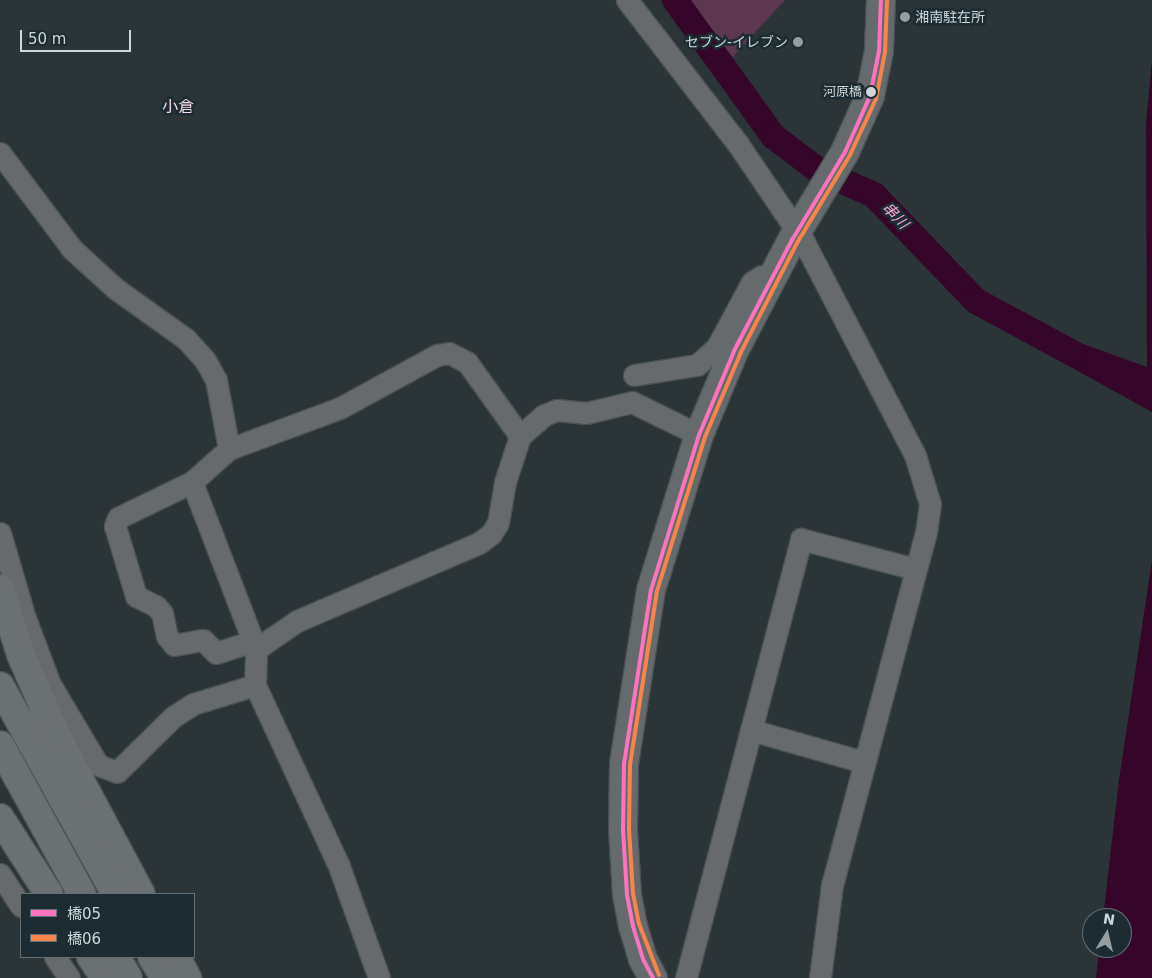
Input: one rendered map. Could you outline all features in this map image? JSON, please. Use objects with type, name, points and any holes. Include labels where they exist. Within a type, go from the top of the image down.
[{"type":"highway","points":[[0,589],[21,655],[56,735],[141,893]]},
{"type":"highway","points":[[0,686],[115,893]]},
{"type":"highway","points":[[0,745],[81,893]]},
{"type":"highway","points":[[0,818],[48,893]]},
{"type":"highway","points":[[153,958],[165,978]]},
{"type":"highway","points":[[177,958],[187,978]]},
{"type":"highway","points":[[103,965],[128,978]]},
{"type":"main road","points":[[653,978],[643,959],[627,895],[623,829],[624,764],[651,590],[698,435],[735,349],[799,229],[845,152],[870,96],[876,70],[882,0]]},
{"type":"street","points":[[627,0],[738,144],[799,229],[915,455],[930,504],[926,532],[863,762],[832,885],[820,978]]},
{"type":"street","points":[[0,153],[72,249],[116,289],[186,339],[204,360],[216,380],[229,449]]},
{"type":"street","points":[[634,375],[697,365],[717,347],[752,282],[762,276],[773,276]]},
{"type":"street","points":[[520,436],[467,362],[449,353],[437,355],[340,408],[229,449],[192,482],[118,518],[115,526],[136,596],[156,606],[162,613],[168,636],[174,645],[203,640],[216,653],[255,645],[297,621],[479,543],[491,534],[498,523],[505,482],[520,436],[544,415],[557,410],[586,414],[632,402],[698,435]]},
{"type":"street","points":[[192,482],[255,645],[255,685],[339,866],[379,978]]},
{"type":"street","points":[[0,533],[25,618],[50,684],[98,764],[103,768],[117,772],[173,717],[193,704],[255,685]]},
{"type":"street","points":[[686,978],[801,540],[915,569]]},
{"type":"street","points":[[751,730],[863,762]]},
{"type":"street","points":[[0,874],[20,904]]},
{"type":"street","points":[[56,958],[69,978]]},
{"type":"shaded area","points":[[664,0],[785,0],[725,65]]},
{"type":"shaded area","points":[[1152,60],[1152,412],[1038,349],[1047,331],[1147,367],[1146,124]]},
{"type":"shaded area","points":[[1152,560],[1152,978],[1096,978],[1098,958],[1132,958],[1132,908],[1104,908],[1119,780]]},
{"type":"waterway","name":"串川","points":[[675,0],[773,136],[818,170],[874,195],[976,301],[1074,354]]},
{"type":"transit line","name":"橋05","points":[[653,978],[643,959],[633,926],[627,895],[623,829],[624,764],[651,590],[699,435],[735,349],[792,240],[845,152],[870,96],[879,51],[881,0]]},
{"type":"transit line","name":"橋06","points":[[659,975],[639,924],[633,894],[629,829],[630,765],[657,591],[705,437],[741,352],[797,243],[850,155],[876,99],[885,52],[887,0]]},
{"type":"place","name":"湘南駐在所","points":[[905,17]]},
{"type":"place","name":"セブン-イレブン","points":[[798,42]]},
{"type":"place","name":"河原橋","points":[[871,92]]},
{"type":"district","name":"小倉","points":[[178,107]]}]
